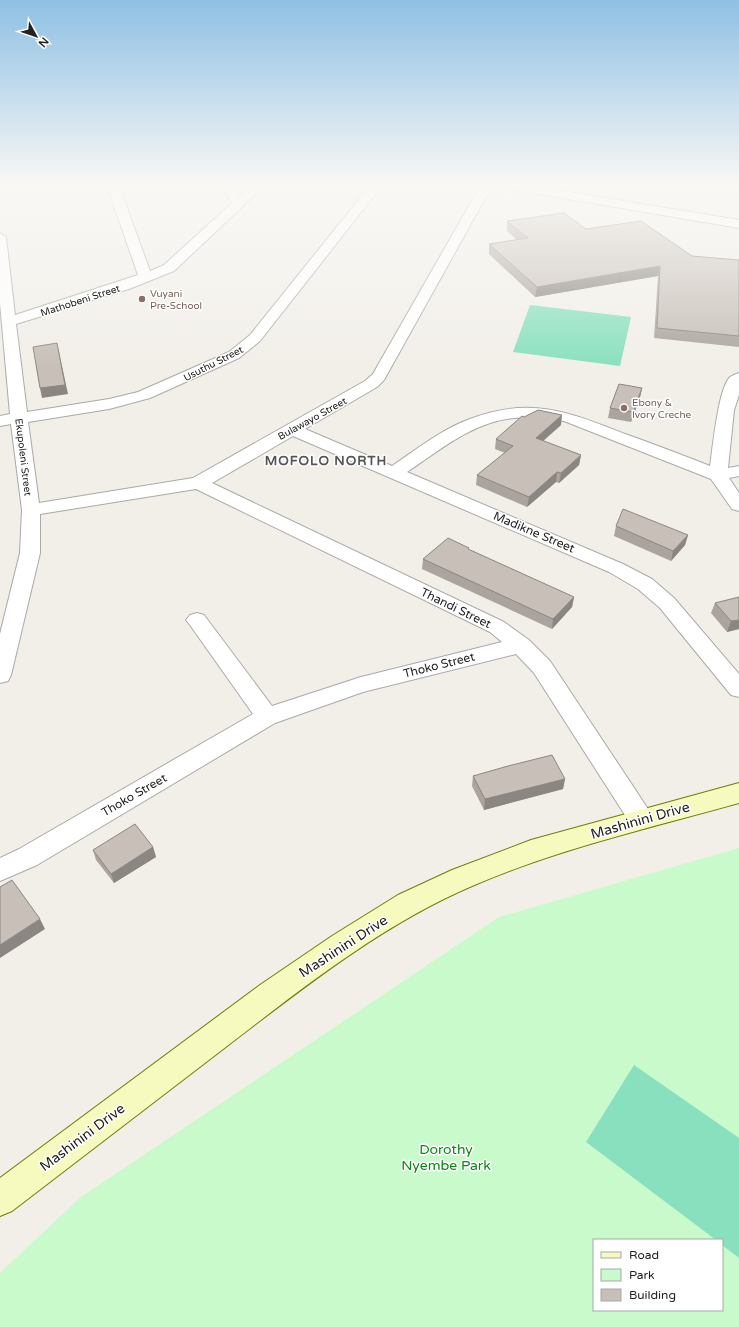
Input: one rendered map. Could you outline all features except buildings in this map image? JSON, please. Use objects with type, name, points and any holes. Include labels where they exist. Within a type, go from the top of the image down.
[{"type":"street","name":"Ekupoleni Street","points":[[0,675],[23,587],[30,553],[31,510],[8,322],[1,245]]},
{"type":"street","points":[[134,245],[146,278]]},
{"type":"street","name":"Mathobeni Street","points":[[8,322],[160,273],[175,264],[195,245]]},
{"type":"street","name":"Usuthu Street","points":[[0,421],[127,401],[160,389],[234,355],[254,338],[328,245]]},
{"type":"street","name":"Bulawayo Street","points":[[31,510],[198,483],[291,429],[363,390],[379,377],[453,245]]},
{"type":"street","points":[[739,378],[736,380],[726,410],[718,475],[739,505]]},
{"type":"street","points":[[395,472],[464,426],[484,418],[521,412],[542,412],[567,417],[718,475],[739,471]]},
{"type":"street","name":"Madikne Street","points":[[291,429],[395,472],[616,568],[645,584],[667,603],[739,689]]},
{"type":"street","name":"Thandi Street","points":[[198,483],[497,628],[522,645],[542,667],[641,820]]},
{"type":"street","points":[[197,620],[267,717]]},
{"type":"street","name":"Thoko Street","points":[[0,870],[28,857],[267,717],[344,688],[522,645]]},
{"type":"street","name":"Mashinini Drive","points":[[0,1199],[270,995],[342,944],[408,904],[461,878],[531,851],[739,793]]},
{"type":"green space","points":[[530,305],[631,317],[620,366],[513,352]]},
{"type":"green space","name":"Dorothy Nyembe Park","points":[[739,848],[739,1327],[0,1327],[0,1273],[81,1197],[499,917]]},
{"type":"green space","points":[[634,1065],[739,1138],[739,1258],[723,1246],[723,1239],[715,1239],[586,1142]]},
{"type":"place","name":"Vuyani Pre-School","points":[[142,299]]},
{"type":"place","name":"Ebony & Ivory Creche","points":[[624,408]]},
{"type":"district","name":"MOFOLO NORTH","points":[[326,460]]}]
